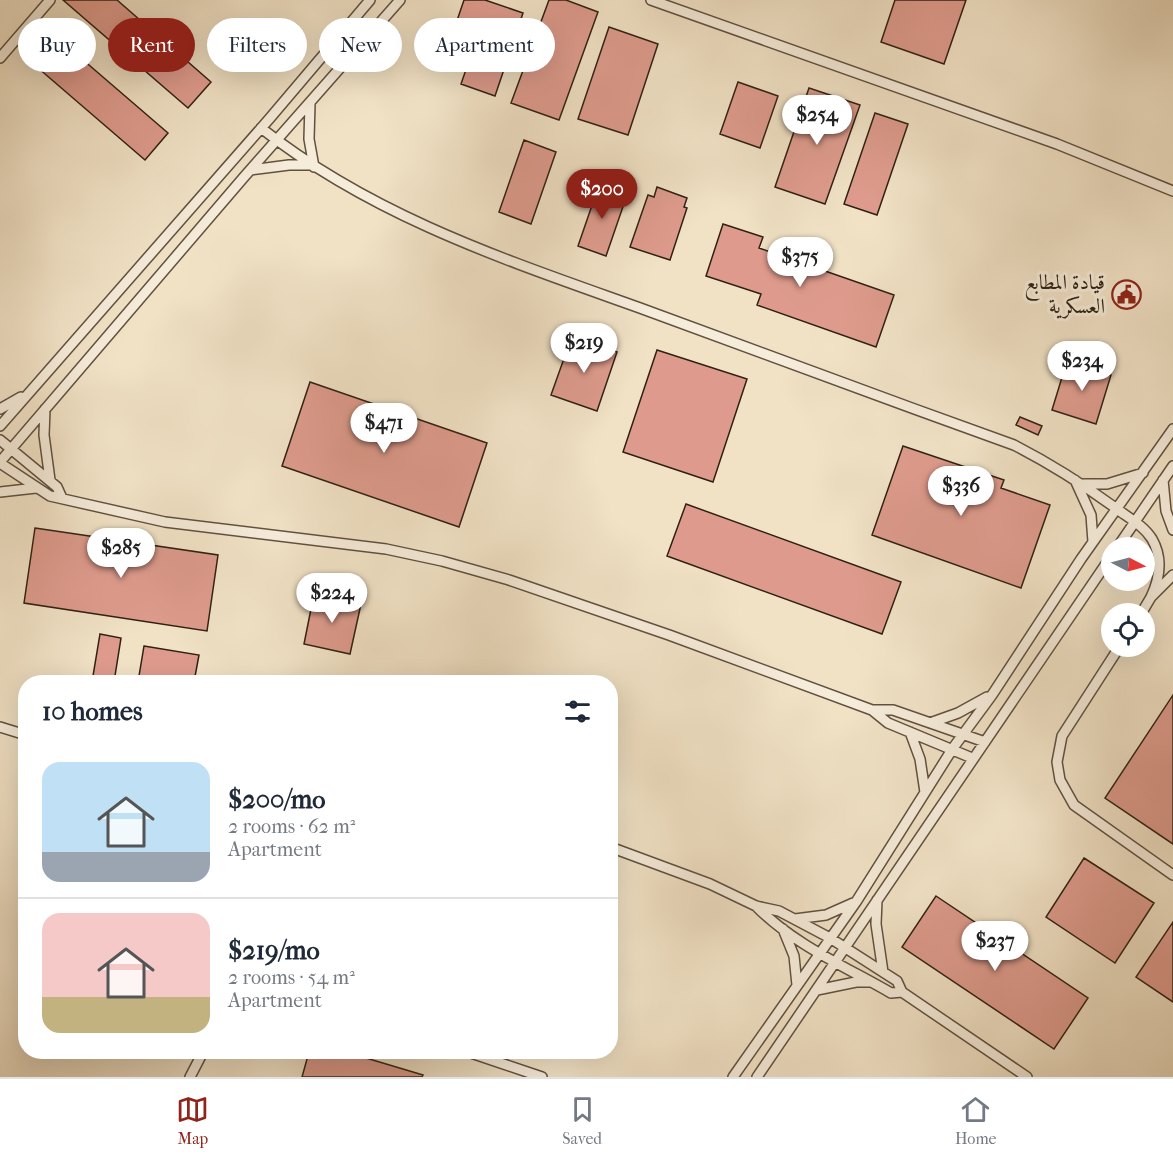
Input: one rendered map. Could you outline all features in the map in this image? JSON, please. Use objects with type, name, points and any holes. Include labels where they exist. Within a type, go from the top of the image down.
[{"type":"street","points":[[0,58],[50,0]]},
{"type":"street","points":[[0,426],[370,0]]},
{"type":"street","points":[[400,0],[250,170],[0,463],[50,496],[165,522],[386,549],[442,561],[509,580],[658,631],[872,710],[888,723],[953,748],[972,758]]},
{"type":"street","points":[[651,0],[1057,144],[1173,191]]},
{"type":"street","points":[[310,103],[309,139],[313,166]]},
{"type":"street","points":[[261,128],[313,166],[419,225],[505,259],[1014,446],[1074,478],[1134,522],[1152,539],[1157,550],[1159,574],[1147,603]]},
{"type":"street","points":[[250,170],[289,165],[313,166]]},
{"type":"street","points":[[0,409],[33,389]]},
{"type":"street","points":[[45,409],[44,435],[50,480]]},
{"type":"street","points":[[733,1077],[856,902],[953,748],[1173,429]]},
{"type":"street","points":[[0,440],[12,447],[50,480],[57,487],[62,498]]},
{"type":"street","points":[[1124,537],[1173,466]]},
{"type":"street","points":[[1083,484],[1107,484],[1143,473]]},
{"type":"street","points":[[1074,478],[1091,515],[1093,542]]},
{"type":"street","points":[[1163,480],[1166,511],[1173,530]]},
{"type":"street","points":[[0,492],[36,488]]},
{"type":"street","points":[[756,1077],[1101,571]]},
{"type":"street","points":[[1151,597],[1173,575]]},
{"type":"street","points":[[1113,657],[1062,736],[1058,753],[1060,780],[1074,805],[1173,875]]},
{"type":"street","points":[[930,723],[958,713],[992,694]]},
{"type":"street","points":[[872,710],[893,710],[985,742]]},
{"type":"street","points":[[0,727],[18,733]]},
{"type":"street","points":[[910,732],[920,759],[925,792]]},
{"type":"street","points":[[618,850],[710,884],[756,906],[779,911],[830,938],[897,981],[902,992],[1027,1077]]},
{"type":"street","points":[[877,900],[876,924],[883,972]]},
{"type":"street","points":[[795,919],[826,915],[856,902]]},
{"type":"street","points":[[756,906],[773,923],[820,953],[891,993],[902,992]]},
{"type":"street","points":[[783,929],[794,956],[797,985]]},
{"type":"street","points":[[817,990],[856,982],[873,982]]},
{"type":"street","points":[[190,1077],[199,1059]]},
{"type":"street","points":[[489,1059],[542,1077]]},
{"type":"building","points":[[63,0],[117,0],[138,18],[108,18],[108,39],[96,29],[96,18],[84,18]]},
{"type":"building","points":[[464,0],[485,0],[523,13],[521,18],[458,18]]},
{"type":"building","points":[[549,0],[566,0],[598,12],[559,120],[511,103],[522,72],[555,72],[555,18],[542,18]]},
{"type":"building","points":[[895,0],[966,0],[944,64],[881,42]]},
{"type":"building","points":[[609,27],[658,44],[628,135],[578,119]]},
{"type":"building","points":[[195,68],[211,82],[188,108],[146,72],[195,72]]},
{"type":"building","points":[[96,71],[168,133],[145,160],[43,72]]},
{"type":"building","points":[[465,72],[503,72],[495,96],[461,84]]},
{"type":"building","points":[[738,82],[778,96],[760,148],[720,134]]},
{"type":"building","points":[[809,88],[860,105],[825,204],[775,187]]},
{"type":"building","points":[[875,113],[908,124],[877,215],[844,204]]},
{"type":"building","points":[[524,140],[556,152],[531,224],[499,212]]},
{"type":"building","points":[[599,185],[627,195],[606,256],[578,246]]},
{"type":"building","points":[[657,187],[687,198],[684,207],[687,208],[670,260],[630,247],[648,195],[654,197]]},
{"type":"building","points":[[723,224],[763,237],[759,248],[894,295],[876,347],[757,305],[761,294],[706,276]]},
{"type":"building","points":[[572,336],[617,352],[597,411],[551,395]]},
{"type":"building","points":[[657,350],[747,379],[713,482],[623,452]]},
{"type":"building","points":[[1067,361],[1111,375],[1096,424],[1052,410]]},
{"type":"building","points":[[310,382],[487,443],[459,527],[282,466]]},
{"type":"building","points":[[1020,417],[1042,426],[1038,435],[1016,425]]},
{"type":"building","points":[[903,446],[1004,480],[1001,488],[1050,505],[1021,588],[872,535]]},
{"type":"building","points":[[686,504],[901,582],[882,634],[667,556]]},
{"type":"building","points":[[35,528],[218,555],[207,631],[24,603]]},
{"type":"building","points":[[314,594],[361,604],[350,654],[304,644]]},
{"type":"building","points":[[100,634],[121,638],[115,675],[93,675]]},
{"type":"building","points":[[144,646],[199,655],[195,675],[139,675]]},
{"type":"building","points":[[1173,695],[1173,844],[1105,798]]},
{"type":"building","points":[[1084,858],[1154,903],[1115,963],[1046,917]]},
{"type":"building","points":[[936,896],[1088,998],[1054,1049],[902,947]]},
{"type":"building","points":[[1173,922],[1173,1002],[1136,977]]},
{"type":"building","points":[[307,1059],[369,1059],[423,1075],[422,1077],[302,1077]]},
{"type":"place","name":"قيادة المطابع العسكرية","points":[[1126,294]]}]
